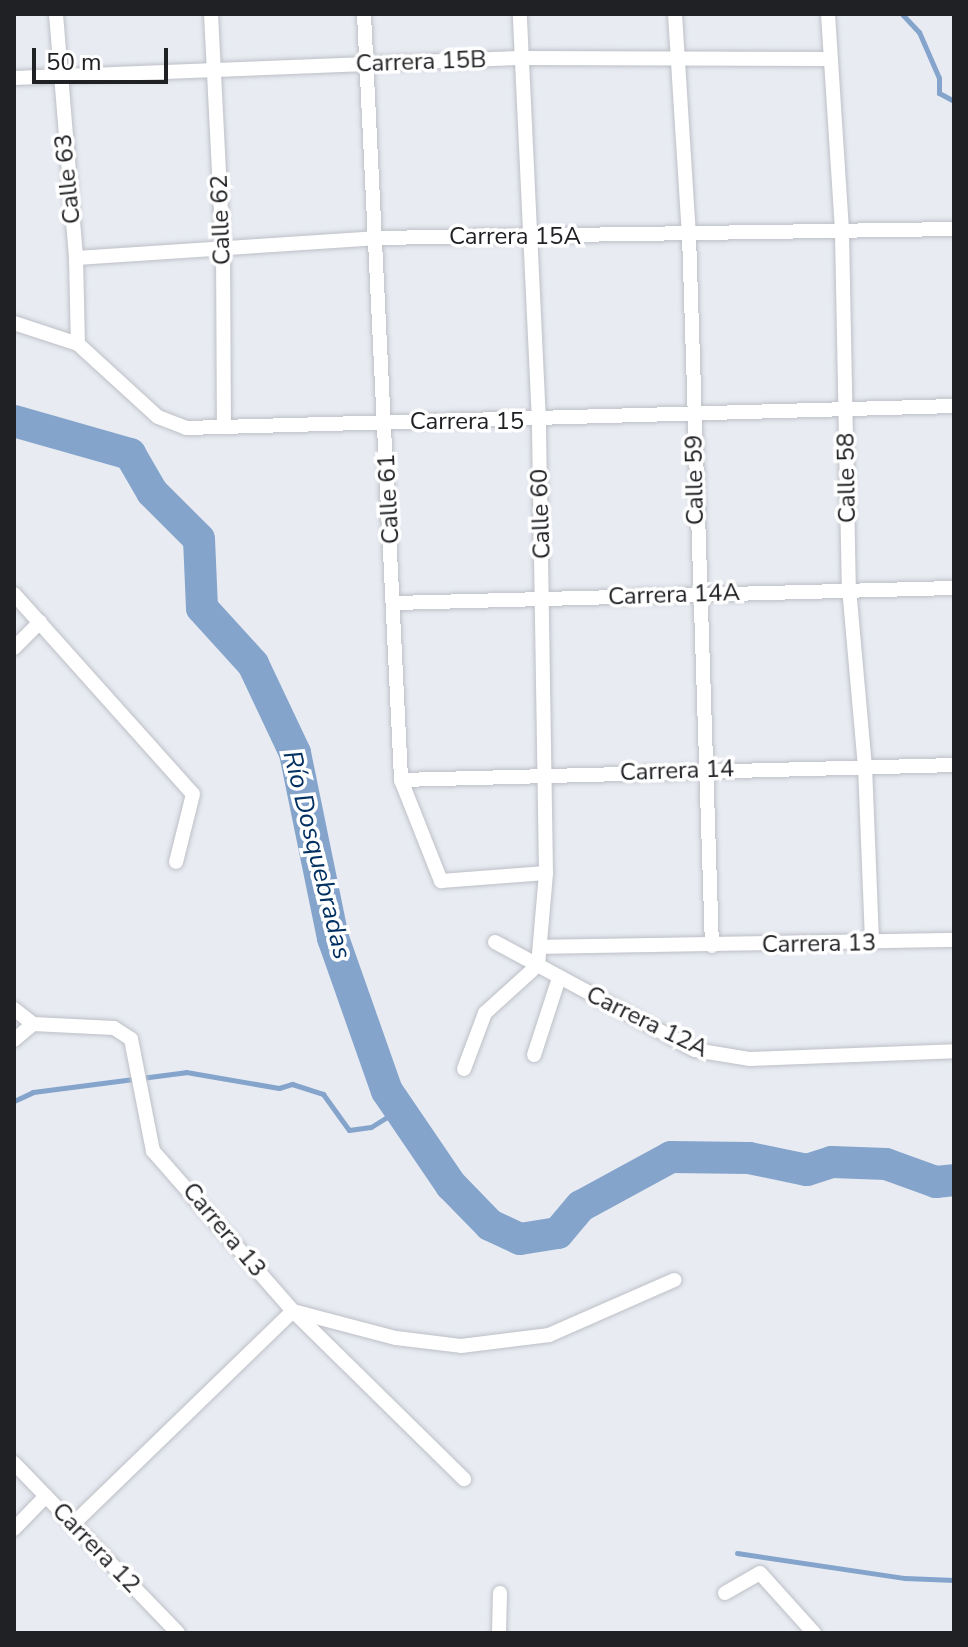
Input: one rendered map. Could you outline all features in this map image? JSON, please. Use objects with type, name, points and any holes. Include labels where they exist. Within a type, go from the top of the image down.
[{"type":"street","name":"Calle 63","points":[[56,14],[57,76],[76,258],[78,344]]},
{"type":"street","name":"Calle 62","points":[[211,14],[223,247],[224,426]]},
{"type":"street","name":"Calle 61","points":[[364,14],[395,603],[401,780],[441,881],[546,873]]},
{"type":"street","name":"Calle 60","points":[[520,14],[532,237],[544,600],[546,873],[538,965]]},
{"type":"street","name":"Calle 59","points":[[675,14],[689,235],[698,593],[712,946]]},
{"type":"street","name":"Calle 58","points":[[828,14],[842,232],[849,588],[865,766],[872,943]]},
{"type":"street","name":"Carrera 15B","points":[[14,78],[520,58],[676,62],[829,59]]},
{"type":"street","name":"Carrera 15A","points":[[76,258],[375,238],[954,229]]},
{"type":"street","name":"Carrera 15","points":[[14,323],[78,344],[158,417],[186,428],[385,422],[539,422],[954,406]]},
{"type":"street","name":"Carrera 14A","points":[[395,603],[849,588],[954,588]]},
{"type":"street","points":[[14,594],[193,794],[176,862]]},
{"type":"street","points":[[14,648],[40,622]]},
{"type":"street","name":"Carrera 14","points":[[401,780],[954,765]]},
{"type":"street","name":"Carrera 13","points":[[540,947],[954,940]]},
{"type":"street","name":"Carrera 12A","points":[[495,942],[695,1050],[721,1056],[954,1051]]},
{"type":"street","points":[[464,1069],[485,1013],[538,965]]},
{"type":"street","points":[[534,1055],[559,978]]},
{"type":"street","points":[[14,1009],[33,1024],[14,1040]]},
{"type":"street","name":"Carrera 13","points":[[33,1024],[124,1031],[131,1039],[153,1151],[293,1311],[464,1479]]},
{"type":"street","points":[[73,1524],[293,1311],[396,1338],[461,1346],[549,1335],[674,1280]]},
{"type":"street","name":"Carrera 12","points":[[14,1463],[178,1633]]},
{"type":"street","points":[[14,1529],[46,1496]]},
{"type":"street","points":[[725,1593],[760,1573],[814,1633]]},
{"type":"street","points":[[499,1633],[500,1593]]},
{"type":"waterway","points":[[902,14],[919,32],[939,78],[939,93],[954,101]]},
{"type":"waterway","name":"Río Dosquebradas","points":[[14,421],[130,454],[152,492],[199,539],[202,608],[253,664],[295,753],[333,938],[387,1091],[451,1185],[490,1225],[520,1239],[558,1233],[581,1206],[671,1157],[749,1158],[807,1170],[832,1162],[886,1164],[936,1182],[954,1180]]},
{"type":"waterway","points":[[14,1101],[33,1092],[186,1072],[279,1088],[292,1084],[323,1094],[349,1130],[371,1127],[398,1110]]},
{"type":"waterway","points":[[737,1553],[905,1578],[954,1580]]}]
